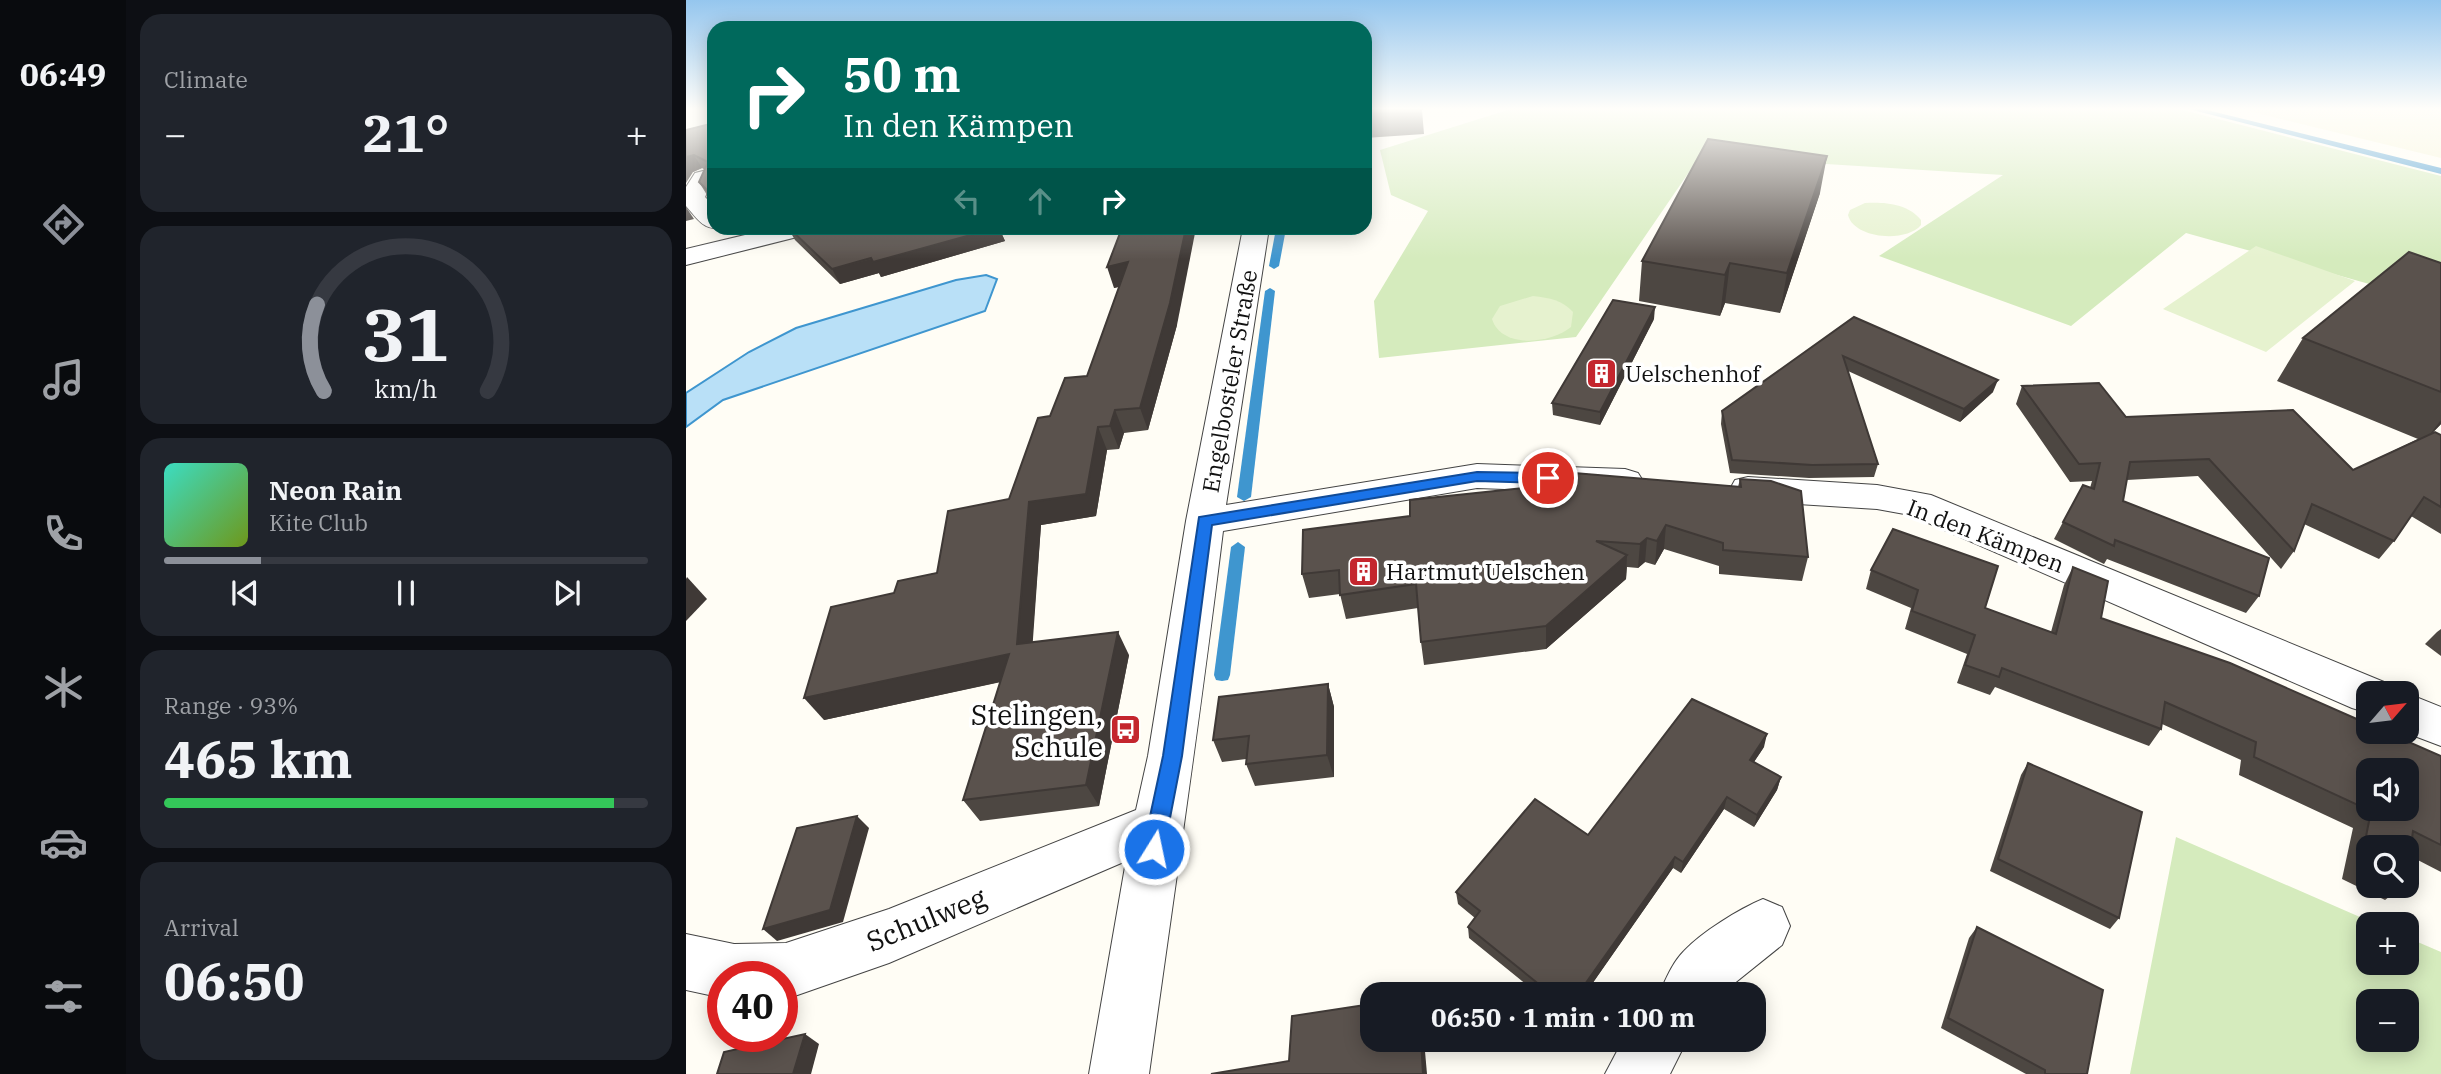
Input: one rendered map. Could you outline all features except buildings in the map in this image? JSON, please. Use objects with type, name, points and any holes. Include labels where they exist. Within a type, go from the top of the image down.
[{"type":"street","points":[[703,178],[692,198],[707,214]]},
{"type":"street","name":"Engelbosteler Straße","points":[[1119,1074],[1158,824],[1172,756],[1205,521],[1255,235]]},
{"type":"street","points":[[686,257],[729,236]]},
{"type":"street","points":[[1205,521],[1477,477],[1662,484]]},
{"type":"street","name":"In den Kämpen","points":[[1716,487],[1877,497],[1918,504],[2356,690]]},
{"type":"street","points":[[2419,718],[2441,727]]},
{"type":"street","name":"Schulweg","points":[[686,962],[734,972],[786,971],[889,936],[1158,824]]},
{"type":"street","points":[[1696,982],[1704,970],[1763,926]]},
{"type":"street","points":[[1635,1074],[1650,1052]]},
{"type":"green space","points":[[1382,158],[1699,158],[1576,337],[1379,358],[1374,301],[1428,211],[1391,195]]},
{"type":"green space","points":[[1734,158],[2371,158],[2441,176],[2441,304],[2186,233],[2071,326],[1879,256],[2003,175]]},
{"type":"green space","points":[[1865,203],[1887,203],[1902,207],[1915,214],[1921,220],[1921,225],[1914,231],[1893,236],[1870,233],[1852,223],[1848,215],[1850,210]]},
{"type":"green space","points":[[2256,246],[2355,281],[2266,352],[2163,309]]},
{"type":"green space","points":[[1533,296],[1555,300],[1569,308],[1573,312],[1571,327],[1552,337],[1528,341],[1506,336],[1497,329],[1492,319],[1500,306]]},
{"type":"green space","points":[[2176,837],[2356,915],[2356,975],[2419,975],[2419,943],[2441,952],[2441,1074],[2130,1074]]},
{"type":"water","points":[[986,275],[997,279],[985,311],[723,400],[686,427],[686,393],[749,352],[796,328],[956,280]]},
{"type":"waterway","points":[[2389,158],[2441,171]]},
{"type":"waterway","points":[[1274,266],[1280,235]]},
{"type":"waterway","points":[[1244,497],[1270,291]]},
{"type":"waterway","points":[[1222,675],[1238,547]]},
{"type":"place","name":"Uelschenhof","points":[[1602,373]]},
{"type":"place","name":"Hartmut Uelschen","points":[[1363,571]]},
{"type":"place","name":"Stelingen, Schule","points":[[1126,730]]},
{"type":"route","points":[[1154,849],[1172,756],[1205,521],[1477,477],[1548,478]]}]
